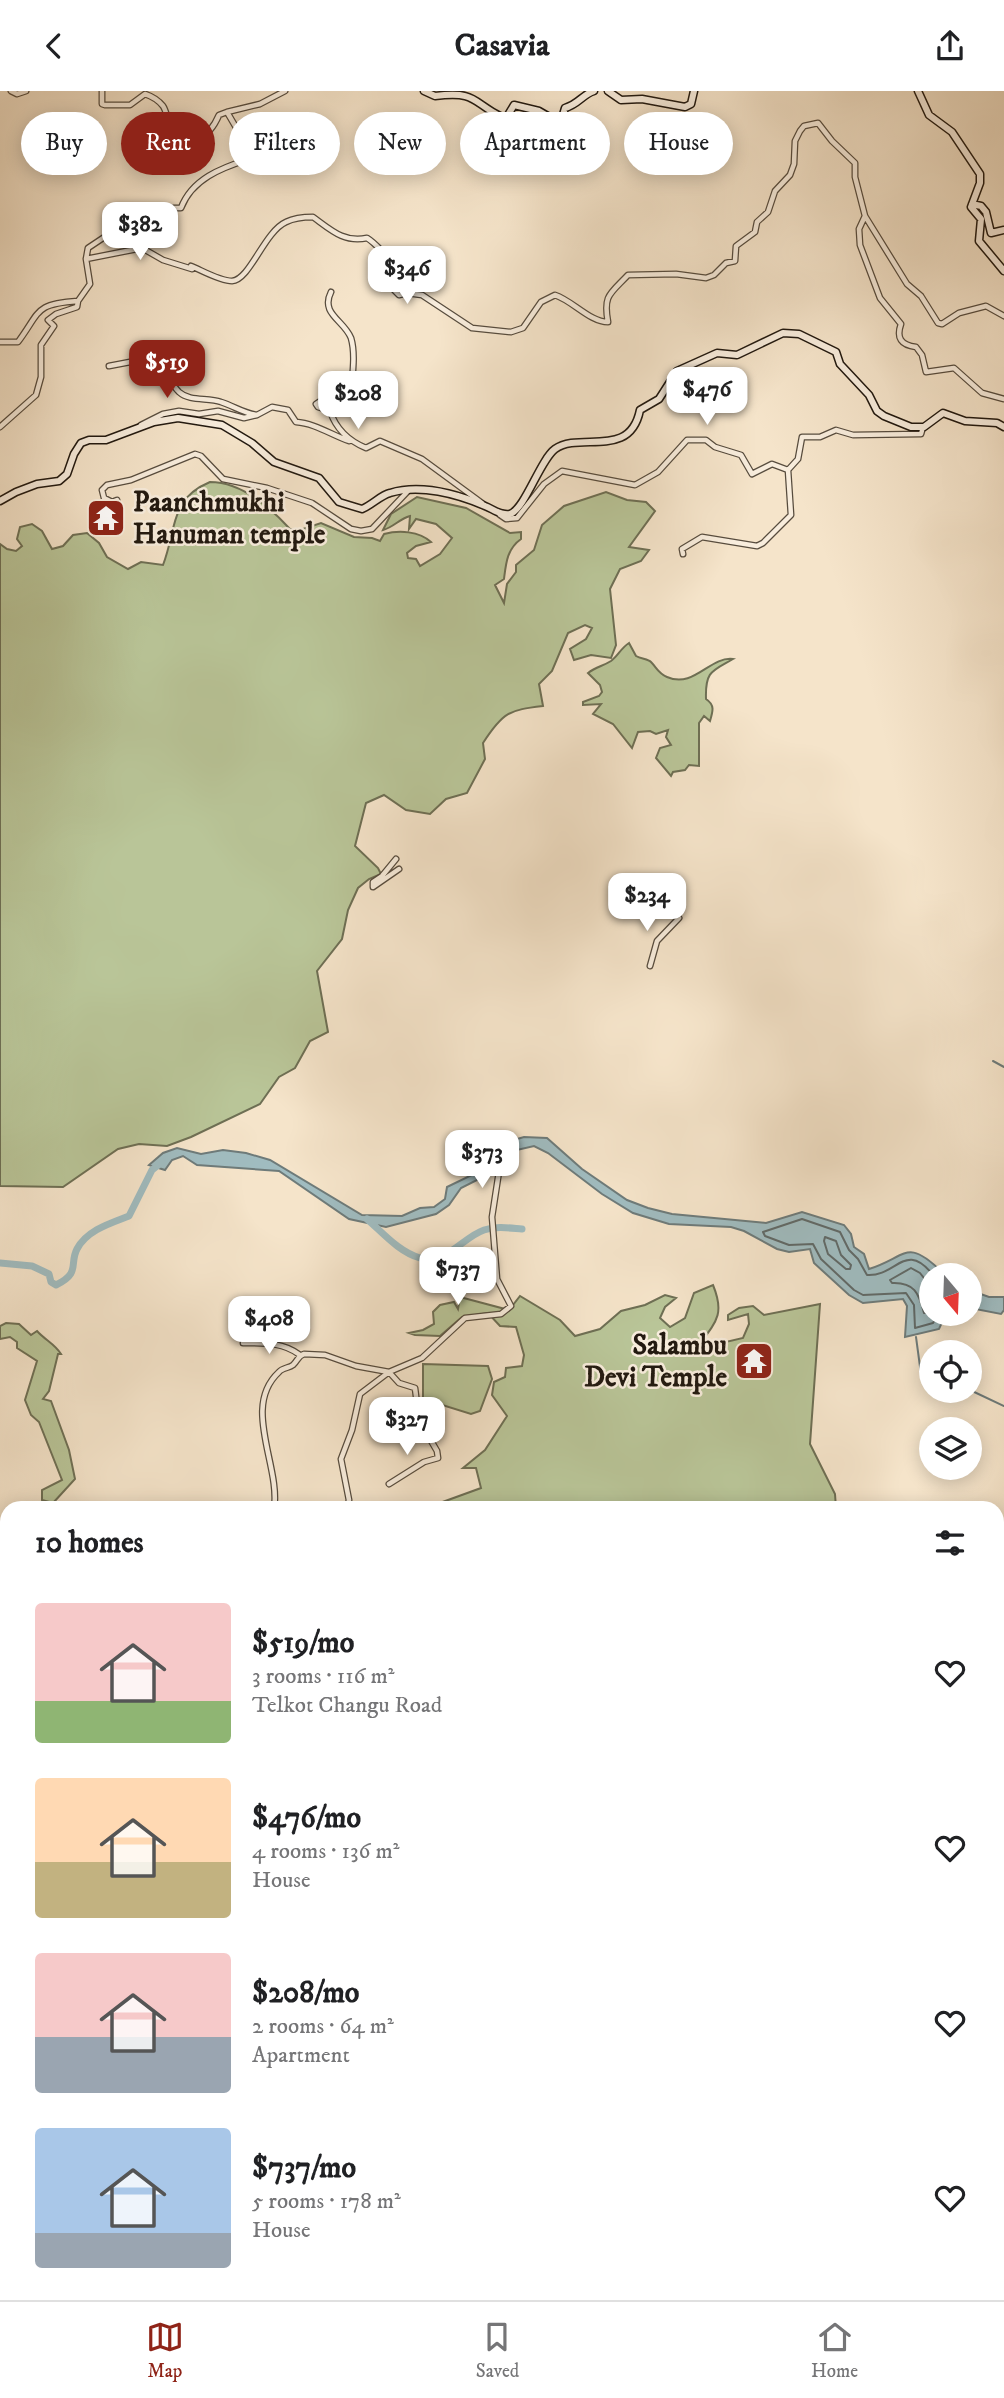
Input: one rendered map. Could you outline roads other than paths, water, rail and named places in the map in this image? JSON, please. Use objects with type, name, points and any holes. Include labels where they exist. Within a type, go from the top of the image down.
[{"type":"street","points":[[11,91],[21,94],[26,91]]},
{"type":"street","points":[[102,91],[102,104],[105,106],[130,105],[145,94],[149,95],[165,108],[171,125],[187,138],[201,138],[212,131],[219,115],[260,104],[285,91]]},
{"type":"street","points":[[424,91],[435,96],[444,93],[470,93],[502,117],[508,115],[514,105],[539,111],[558,122],[565,108],[577,105],[587,93],[594,91]]},
{"type":"street","points":[[608,91],[621,100],[642,99],[685,107],[691,104],[694,91]]},
{"type":"street","points":[[918,91],[929,115],[952,132],[980,174],[980,183],[971,209],[981,219],[979,241],[1004,271]]},
{"type":"street","points":[[0,427],[36,394],[41,377],[41,345],[54,325],[48,320],[56,314],[77,307],[90,284],[86,259],[88,248],[121,226],[157,208],[181,208],[186,197],[200,181],[216,171],[249,159],[251,153],[227,112]]},
{"type":"street","points":[[86,259],[142,248],[163,260],[192,267],[229,281],[239,280],[247,273],[260,247],[283,223],[313,217],[340,236],[354,241],[367,238],[372,241],[380,252],[394,261],[394,290],[399,295],[422,295],[472,328],[512,332],[523,328],[541,302],[555,295],[569,300],[599,322],[608,322],[605,305],[607,297],[628,275],[676,274],[706,278],[714,275],[726,263],[734,261],[736,246],[755,232],[757,222],[768,212],[775,191],[790,175],[794,164],[795,141],[800,131],[804,126],[818,123],[855,163],[865,216],[907,284],[921,296],[938,323],[942,324],[959,313],[986,306],[1004,316]]},
{"type":"street","points":[[972,204],[981,206],[986,212],[990,233],[1004,230]]},
{"type":"street","points":[[865,216],[859,229],[860,245],[880,298],[901,324],[898,333],[900,341],[915,347],[922,355],[926,372],[954,368],[982,393],[1004,399]]},
{"type":"street","points":[[331,292],[327,300],[328,310],[350,337],[351,394],[346,399],[338,397],[321,400],[316,404],[330,411],[333,421],[350,441]]},
{"type":"street","points":[[0,342],[18,342],[40,308],[57,302],[78,301]]},
{"type":"street","points":[[497,513],[509,514],[519,508],[531,482],[542,471],[546,458],[556,449],[567,443],[602,442],[630,432],[638,421],[640,410],[659,399],[677,371],[717,353],[737,355],[783,333],[799,334],[836,352],[840,364],[869,395],[877,411],[911,427],[924,427]]},
{"type":"street","points":[[109,366],[148,355],[167,370],[180,393],[187,397],[220,401],[239,412],[257,415]]},
{"type":"street","points":[[131,431],[163,414],[179,411],[199,414],[218,411],[244,418],[272,407],[279,408],[288,411],[296,422],[310,424],[366,449],[380,441],[422,459],[506,519],[517,517],[544,484],[562,471],[635,485],[658,472],[687,439],[706,440],[715,447],[741,454],[752,474],[772,464],[788,470]]},
{"type":"street","points":[[683,554],[682,549],[702,537],[751,546],[763,543],[791,515],[788,470],[798,459],[802,437],[820,437],[836,430],[853,435],[921,433],[924,427],[943,413],[965,421],[997,423],[1004,427]]},
{"type":"street","points":[[0,501],[31,487],[59,481],[67,474],[81,443],[106,440],[154,422],[178,418],[222,425],[252,443],[274,462],[319,478],[339,502],[362,509],[388,493],[435,490],[486,506]]},
{"type":"street","points":[[117,500],[111,502],[104,498],[102,490],[107,485],[131,481],[195,454],[201,456],[223,479],[267,488],[312,503],[351,529],[372,529],[408,491]]},
{"type":"street","points":[[396,859],[383,876],[373,882],[373,887],[399,869]]},
{"type":"street","points":[[650,967],[657,941],[679,918]]},
{"type":"street","points":[[349,1501],[341,1458],[352,1430],[358,1397],[389,1372],[422,1358],[465,1318],[494,1315],[510,1308],[510,1302],[497,1279],[492,1224],[505,1139]]},
{"type":"street","points":[[243,1343],[276,1344],[288,1347],[300,1355],[325,1355],[356,1366],[389,1372],[399,1383],[415,1388],[419,1420],[437,1451],[438,1458],[424,1462],[388,1484]]},
{"type":"street","points":[[274,1501],[271,1456],[262,1424],[265,1394],[279,1371],[292,1366],[300,1355]]},
{"type":"water","points":[[524,1137],[547,1138],[582,1169],[627,1200],[672,1214],[766,1223],[802,1212],[844,1225],[851,1234],[854,1247],[864,1254],[869,1269],[906,1253],[921,1255],[932,1263],[919,1263],[919,1327],[940,1327],[905,1337],[907,1306],[903,1299],[863,1303],[849,1295],[814,1263],[810,1249],[789,1252],[731,1227],[669,1224],[633,1213],[534,1146],[508,1152],[487,1175],[461,1188],[449,1205],[436,1214],[386,1227],[349,1219],[279,1171],[197,1165],[183,1156],[172,1160],[165,1170],[149,1165],[163,1153],[177,1148],[201,1154],[223,1150],[246,1153],[270,1160],[362,1215],[402,1216],[420,1208],[434,1207],[445,1199],[447,1187],[474,1174],[500,1144]]},
{"type":"water","points":[[982,1294],[1004,1297],[1004,1310],[1001,1314],[982,1310]]},
{"type":"waterway","points":[[993,1061],[1004,1067]]},
{"type":"waterway","points":[[0,1263],[32,1266],[49,1274],[51,1282],[56,1285],[64,1281],[72,1272],[75,1254],[81,1242],[100,1228],[129,1216],[152,1170],[162,1162]]},
{"type":"waterway","points":[[367,1219],[405,1251],[429,1259],[446,1255],[484,1230],[522,1229]]},
{"type":"waterway","points":[[916,1337],[919,1359]]},
{"type":"waterway","points":[[982,1396],[1004,1406]]},
{"type":"place","name":"Paanchmukhi Hanuman temple","points":[[106,518]]},
{"type":"place","name":"Salambu Devi Temple","points":[[754,1361]]}]
